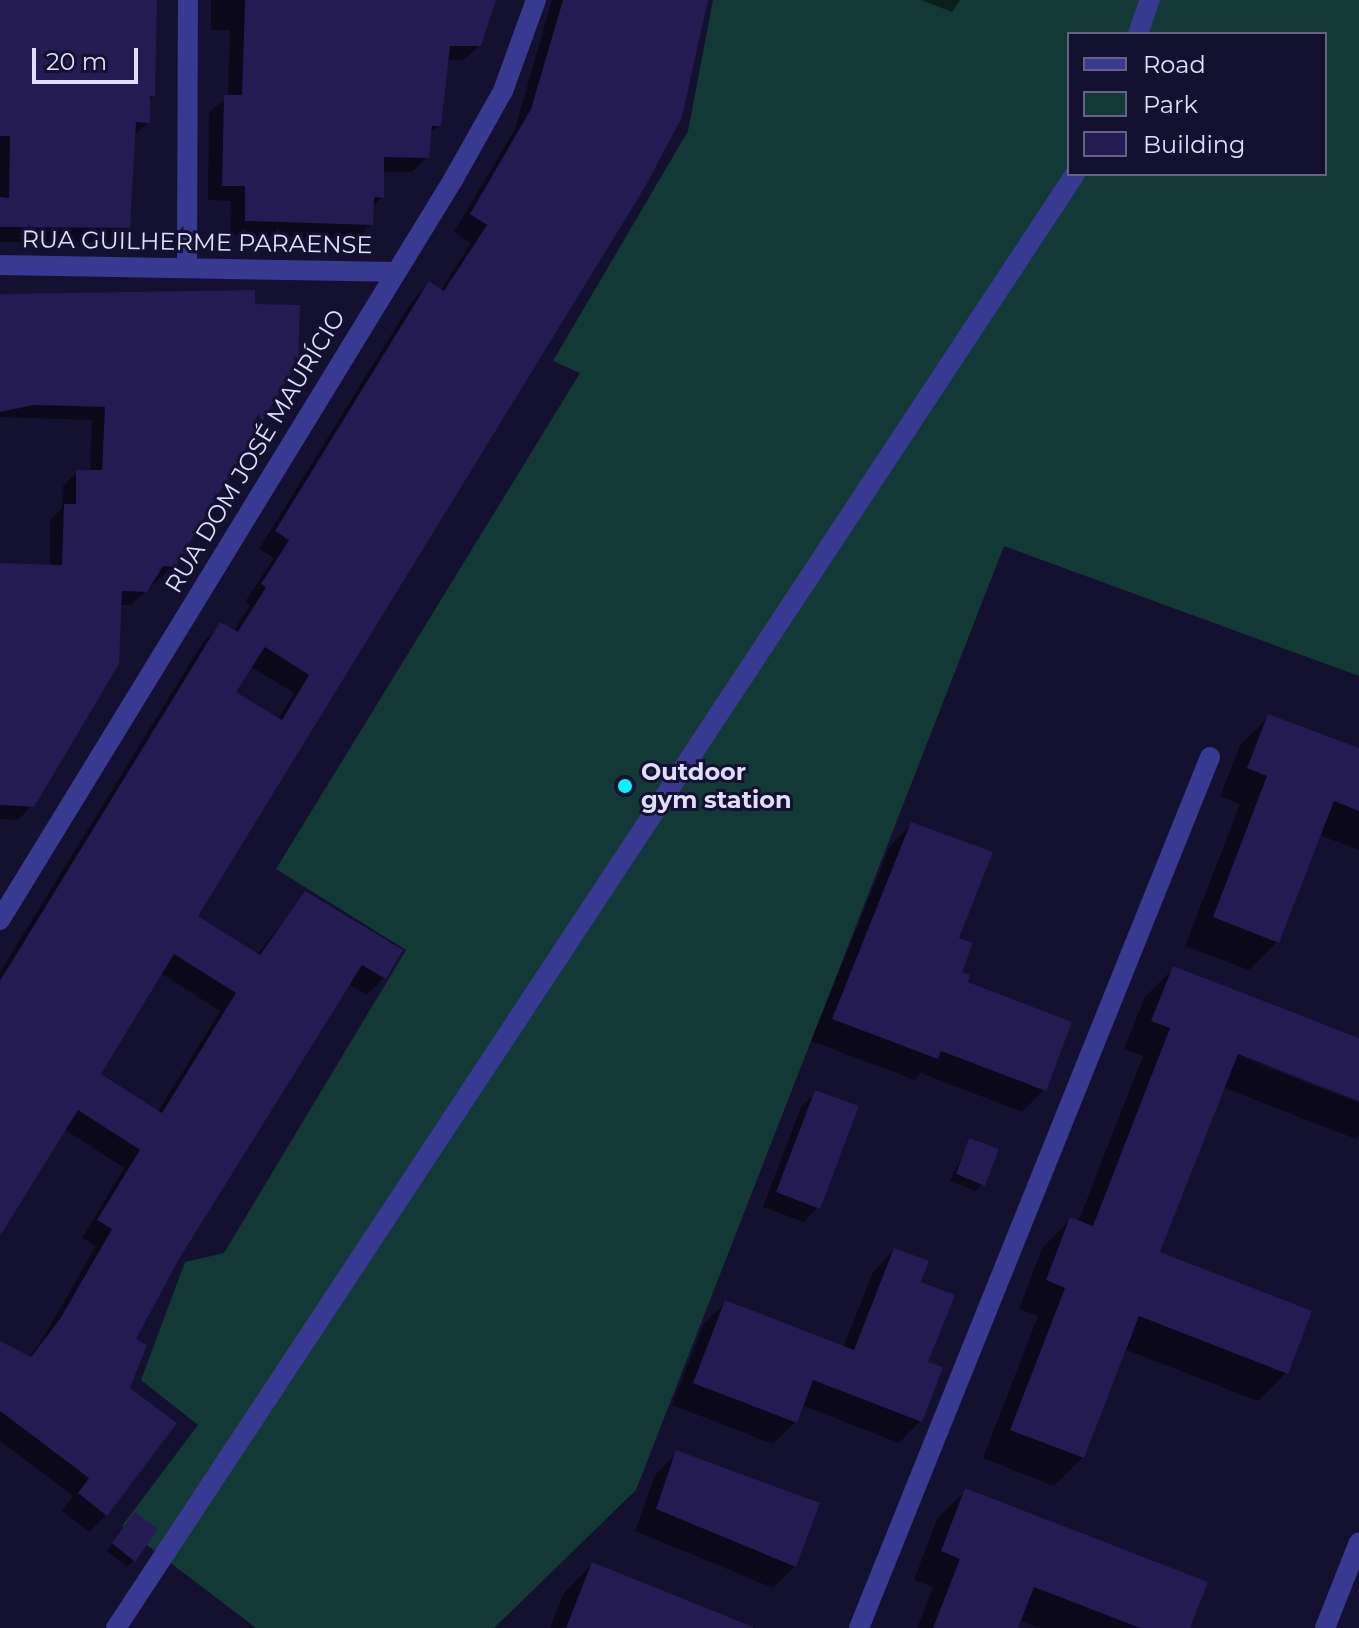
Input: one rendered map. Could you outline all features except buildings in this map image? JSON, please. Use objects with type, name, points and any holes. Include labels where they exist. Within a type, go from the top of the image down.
[{"type":"street","points":[[187,265],[188,0]]},
{"type":"street","name":"RUA DOM JOSÉ MAURÍCIO","points":[[0,920],[503,91],[536,0]]},
{"type":"street","points":[[1139,32],[1150,0]]},
{"type":"street","points":[[116,1628],[1074,176]]},
{"type":"street","name":"RUA GUILHERME PARAENSE","points":[[0,265],[187,265],[394,272]]},
{"type":"street","points":[[859,1628],[1210,757]]},
{"type":"street","points":[[1325,1628],[1359,1542]]},
{"type":"green space","points":[[713,0],[1359,0],[1359,676],[1004,546],[636,1490],[494,1628],[256,1628],[122,1526],[198,1425],[141,1380],[185,1262],[224,1253],[406,950],[276,869],[580,373],[553,361],[688,131]]},
{"type":"place","name":"Outdoor gym station","points":[[625,786]]}]
